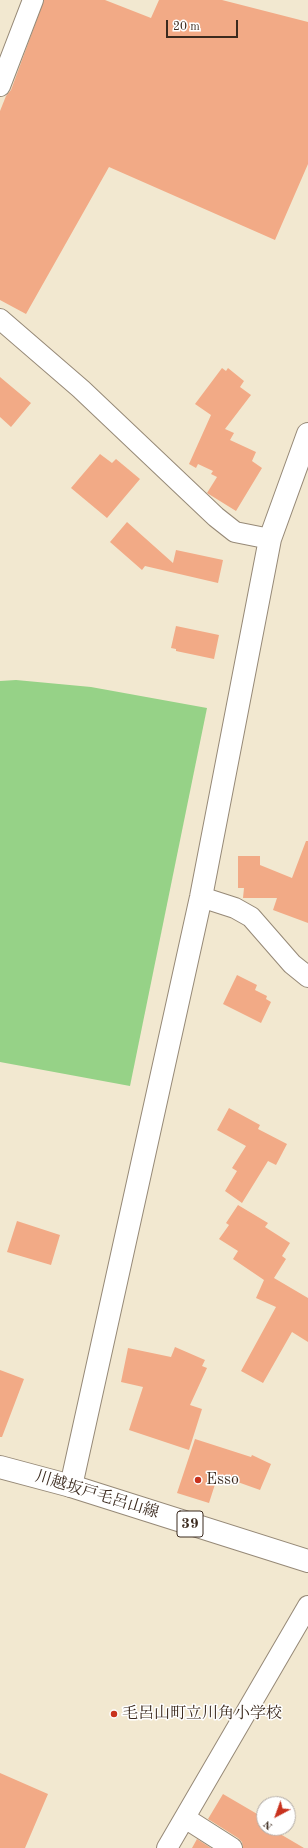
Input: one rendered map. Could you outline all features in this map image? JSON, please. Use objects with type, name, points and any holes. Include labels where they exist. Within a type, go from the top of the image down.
[{"type":"street","points":[[0,86],[32,0]]},
{"type":"street","points":[[0,319],[81,389],[216,517],[235,532],[270,539]]},
{"type":"street","points":[[71,1486],[201,897],[270,539],[308,434]]},
{"type":"street","points":[[201,897],[235,908],[251,917],[292,964],[308,977]]},
{"type":"street","name":"川越坂戸毛呂山線","points":[[0,1467],[71,1486],[308,1561]]},
{"type":"street","points":[[167,1848],[308,1606]]},
{"type":"street","points":[[184,1818],[232,1848]]},
{"type":"green space","points":[[16,680],[91,687],[207,708],[130,1086],[0,1062],[0,681]]},
{"type":"building","points":[[44,0],[105,0],[151,18],[159,0],[222,0],[308,22],[308,164],[275,240],[109,167],[26,314],[0,300],[0,111],[6,96],[11,90]]},
{"type":"building","points":[[222,368],[226,371],[228,368],[244,381],[240,387],[251,395],[225,429],[234,433],[230,440],[256,452],[252,461],[262,468],[236,511],[207,493],[217,477],[211,474],[213,471],[198,464],[196,468],[189,464],[211,415],[195,404]]},
{"type":"building","points":[[0,377],[31,403],[11,427],[0,417]]},
{"type":"building","points":[[100,454],[112,463],[116,459],[140,479],[107,518],[71,488]]},
{"type":"building","points":[[127,522],[173,563],[176,550],[223,560],[218,583],[145,566],[142,570],[110,542]]},
{"type":"building","points":[[176,626],[219,635],[214,659],[176,651],[176,649],[171,648]]},
{"type":"building","points":[[306,841],[308,841],[308,923],[273,910],[277,898],[243,898],[244,888],[238,888],[238,856],[260,856],[260,865],[292,878]]},
{"type":"building","points":[[237,975],[257,985],[255,990],[267,996],[266,999],[271,1002],[261,1023],[223,1004]]},
{"type":"building","points":[[229,1108],[260,1125],[258,1129],[287,1144],[276,1165],[268,1161],[242,1203],[225,1191],[237,1171],[232,1168],[246,1146],[217,1130]]},
{"type":"building","points":[[238,1205],[268,1223],[265,1227],[290,1243],[282,1256],[286,1259],[274,1278],[308,1298],[308,1342],[292,1332],[263,1383],[241,1371],[276,1307],[256,1298],[264,1280],[233,1259],[238,1251],[219,1239],[229,1225],[226,1223]]},
{"type":"building","points":[[17,1221],[60,1235],[51,1265],[7,1252]]},
{"type":"building","points":[[175,1347],[205,1360],[202,1366],[207,1368],[190,1405],[202,1409],[189,1450],[129,1430],[143,1387],[121,1382],[128,1348],[171,1357]]},
{"type":"building","points":[[0,1370],[24,1379],[2,1437],[0,1437]]},
{"type":"building","points":[[195,1439],[251,1457],[252,1455],[271,1464],[260,1490],[218,1475],[209,1503],[177,1493]]},
{"type":"building","points":[[0,1773],[48,1794],[25,1848],[0,1848]]},
{"type":"building","points":[[223,1794],[256,1813],[256,1836],[284,1836],[304,1848],[243,1848],[242,1842],[238,1838],[208,1819]]},
{"type":"building","points":[[197,1839],[211,1848],[192,1848]]},
{"type":"place","name":"Esso","points":[[198,1480]]},
{"type":"place","name":"毛呂山町立川角小学校","points":[[114,1714]]}]
